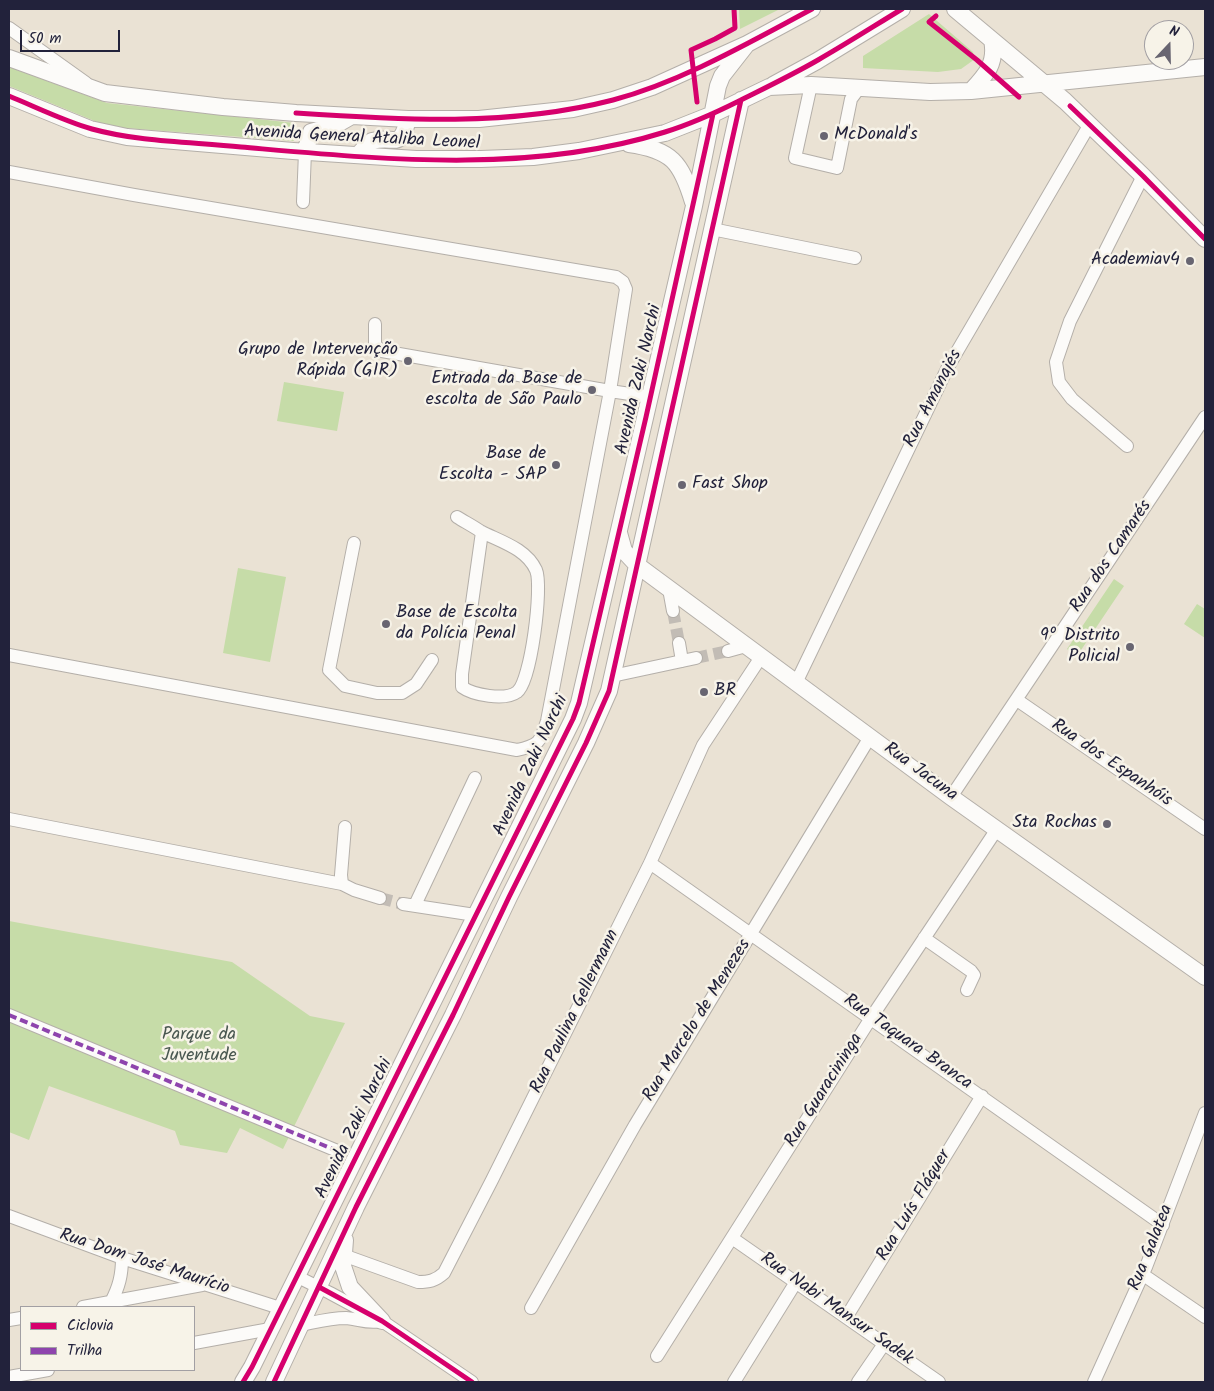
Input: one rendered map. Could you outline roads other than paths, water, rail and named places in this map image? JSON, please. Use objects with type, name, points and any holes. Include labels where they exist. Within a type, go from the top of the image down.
[{"type":"main road","name":"Avenida General Ataliba Leonel","points":[[9,58],[105,93],[223,107],[408,119],[479,120],[564,110],[613,100],[652,87],[747,44],[812,9]]},
{"type":"main road","points":[[768,87],[817,61],[902,9]]},
{"type":"main road","points":[[955,9],[1090,124],[1205,240]]},
{"type":"main road","points":[[971,91],[984,77],[992,64],[994,48],[992,40]]},
{"type":"main road","name":"Avenida Zaki Narchi","points":[[243,1382],[445,979],[576,711],[582,692],[694,206],[718,86],[722,76],[747,44]]},
{"type":"main road","name":"Avenida General Ataliba Leonel","points":[[9,96],[90,129],[127,137],[416,159],[481,159],[579,151],[622,143],[665,132],[713,114],[768,87],[811,85],[930,92],[971,91],[1205,67]]},
{"type":"main road","name":"Avenida Zaki Narchi","points":[[279,1381],[301,1325],[343,1234],[586,744],[609,691],[741,100]]},
{"type":"main road","points":[[305,152],[311,132],[336,125],[352,116]]},
{"type":"main road","points":[[358,155],[372,141],[396,140],[400,138],[404,133],[408,119]]},
{"type":"main road","points":[[622,143],[648,146],[676,162],[686,177],[694,206]]},
{"type":"main road","name":"Rua Jacuna","points":[[619,532],[624,551],[638,565],[669,589],[951,797],[1205,977]]},
{"type":"main road","points":[[343,1234],[345,1244],[343,1266],[350,1287],[382,1321]]},
{"type":"street","name":"Avenida General Ataliba Leonel","points":[[9,28],[79,76],[92,89]]},
{"type":"street","points":[[811,85],[794,158],[837,168],[850,99],[860,87]]},
{"type":"street","name":"Rua Amanajés","points":[[796,683],[948,367],[1090,124]]},
{"type":"street","points":[[303,202],[305,152]]},
{"type":"street","points":[[9,172],[616,277],[624,282],[626,289],[610,391],[547,721],[543,735],[534,746],[517,750],[9,655]]},
{"type":"street","points":[[1127,446],[1072,399],[1059,382],[1056,362],[1070,321],[1143,176]]},
{"type":"street","points":[[712,229],[855,258]]},
{"type":"street","points":[[375,324],[375,345],[382,351],[650,397]]},
{"type":"street","name":"Rua dos Camarés","points":[[951,797],[1205,417]]},
{"type":"street","points":[[457,517],[482,532],[501,540],[525,556],[535,569],[538,581],[533,648],[524,683],[518,692],[506,696],[469,692],[462,687],[462,674],[482,532]]},
{"type":"street","points":[[354,543],[329,670],[345,686],[377,693],[402,693],[416,684],[432,660]]},
{"type":"street","points":[[669,589],[673,611]]},
{"type":"street","points":[[679,644],[682,661]]},
{"type":"street","points":[[728,651],[746,646]]},
{"type":"street","name":"Rua Paulina Gellermann","points":[[343,1255],[418,1282],[437,1280],[444,1273],[650,863],[703,745],[761,657]]},
{"type":"street","points":[[612,676],[696,658]]},
{"type":"street","name":"Rua dos Espanhóis","points":[[1017,700],[1205,829]]},
{"type":"street","name":"Rua Marcelo de Menezes","points":[[531,1308],[635,1124],[870,737]]},
{"type":"street","points":[[475,778],[409,904],[475,915]]},
{"type":"street","points":[[9,819],[342,884],[380,898]]},
{"type":"street","points":[[342,884],[340,875],[345,827]]},
{"type":"street","name":"Rua Guaracininga","points":[[657,1356],[871,1018],[997,829]]},
{"type":"street","name":"Rua Taquara Branca","points":[[650,863],[1162,1225]]},
{"type":"street","points":[[924,938],[972,972],[974,975],[967,990]]},
{"type":"street","points":[[9,1015],[340,1152]]},
{"type":"street","name":"Rua Luís Fláquer","points":[[846,1316],[982,1096]]},
{"type":"street","name":"Rua Galatea","points":[[1094,1382],[1142,1274],[1205,1113]]},
{"type":"street","name":"Rua Dom José Maurício","points":[[9,1216],[122,1258],[205,1285],[244,1295],[280,1308]]},
{"type":"street","name":"Rua Nabi Mansur Sadek","points":[[732,1238],[939,1382]]},
{"type":"street","points":[[111,1302],[118,1289],[122,1274],[122,1258]]},
{"type":"street","points":[[1142,1274],[1205,1318]]},
{"type":"street","points":[[296,1276],[382,1321],[472,1382]]},
{"type":"street","points":[[734,1382],[796,1282]]},
{"type":"street","points":[[89,1306],[205,1285]]},
{"type":"street","points":[[301,1325],[331,1318],[353,1319],[370,1323],[382,1321]]},
{"type":"street","points":[[195,1343],[270,1329]]},
{"type":"street","points":[[858,1382],[884,1344]]},
{"type":"street","points":[[9,1377],[42,1371]]},
{"type":"tunnel","points":[[673,611],[679,643]]},
{"type":"tunnel","points":[[696,658],[728,651]]},
{"type":"tunnel","points":[[380,898],[403,904]]},
{"type":"place","name":"McDonald's","points":[[824,136]]},
{"type":"place","name":"Academiav4","points":[[1190,261]]},
{"type":"place","name":"Grupo de Intervenção Rápida (GIR)","points":[[408,361]]},
{"type":"place","name":"Entrada da Base de escolta de São Paulo","points":[[592,390]]},
{"type":"place","name":"Base de Escolta - SAP","points":[[556,465]]},
{"type":"place","name":"Fast Shop","points":[[682,485]]},
{"type":"place","name":"Base de Escolta da Polícia Penal","points":[[386,624]]},
{"type":"place","name":"9º Distrito Policial","points":[[1130,647]]},
{"type":"place","name":"BR","points":[[704,692]]},
{"type":"place","name":"Sta Rochas","points":[[1107,824]]},
{"type":"park label","name":"Parque da Juventude","points":[[199,1046]]}]
